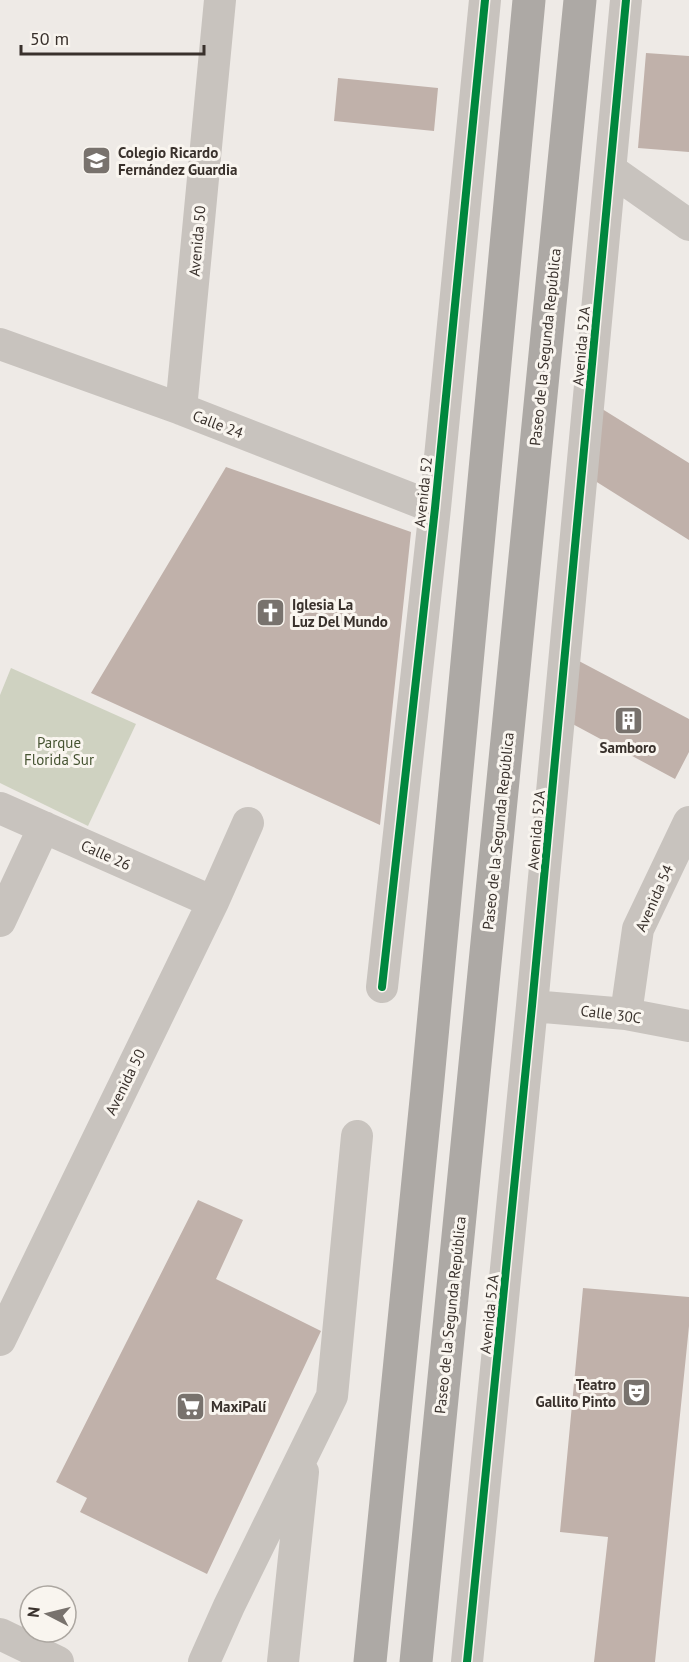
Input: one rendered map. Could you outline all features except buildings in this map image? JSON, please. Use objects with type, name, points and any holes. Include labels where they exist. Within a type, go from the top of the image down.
[{"type":"highway","points":[[370,1662],[427,1090],[529,0]]},
{"type":"highway","name":"Paseo de la Segunda República","points":[[416,1662],[580,0]]},
{"type":"street","name":"Avenida 50","points":[[182,410],[220,0]]},
{"type":"street","name":"Avenida 52","points":[[382,987],[435,508],[485,0]]},
{"type":"street","name":"Avenida 52A","points":[[467,1662],[532,1006],[627,0]]},
{"type":"street","points":[[611,170],[689,225]]},
{"type":"street","name":"Calle 24","points":[[0,344],[182,410],[435,508]]},
{"type":"street","name":"Calle 26","points":[[0,808],[213,902]]},
{"type":"street","name":"Avenida 54","points":[[626,1014],[638,929],[689,822]]},
{"type":"street","name":"Avenida 50","points":[[0,1340],[213,902],[248,823]]},
{"type":"street","points":[[0,921],[44,828]]},
{"type":"street","name":"Calle 30C","points":[[532,1006],[626,1014],[689,1026]]},
{"type":"street","points":[[204,1662],[332,1396],[357,1136]]},
{"type":"street","points":[[283,1662],[305,1454]]},
{"type":"street","points":[[0,1634],[51,1661]]},
{"type":"green space","name":"Parque Florida Sur","points":[[11,668],[136,724],[88,826],[0,783],[0,695]]},
{"type":"cycle path","points":[[382,987],[435,508],[485,0]]},
{"type":"cycle path","points":[[467,1662],[532,1006],[626,0]]},
{"type":"place","name":"Colegio Ricardo Fernández Guardia","points":[[97,161]]},
{"type":"place","name":"Iglesia La Luz Del Mundo","points":[[271,613]]},
{"type":"place","name":"Samboro","points":[[628,720]]},
{"type":"place","name":"Teatro Gallito Pinto","points":[[637,1393]]},
{"type":"place","name":"MaxiPalí","points":[[190,1406]]}]
